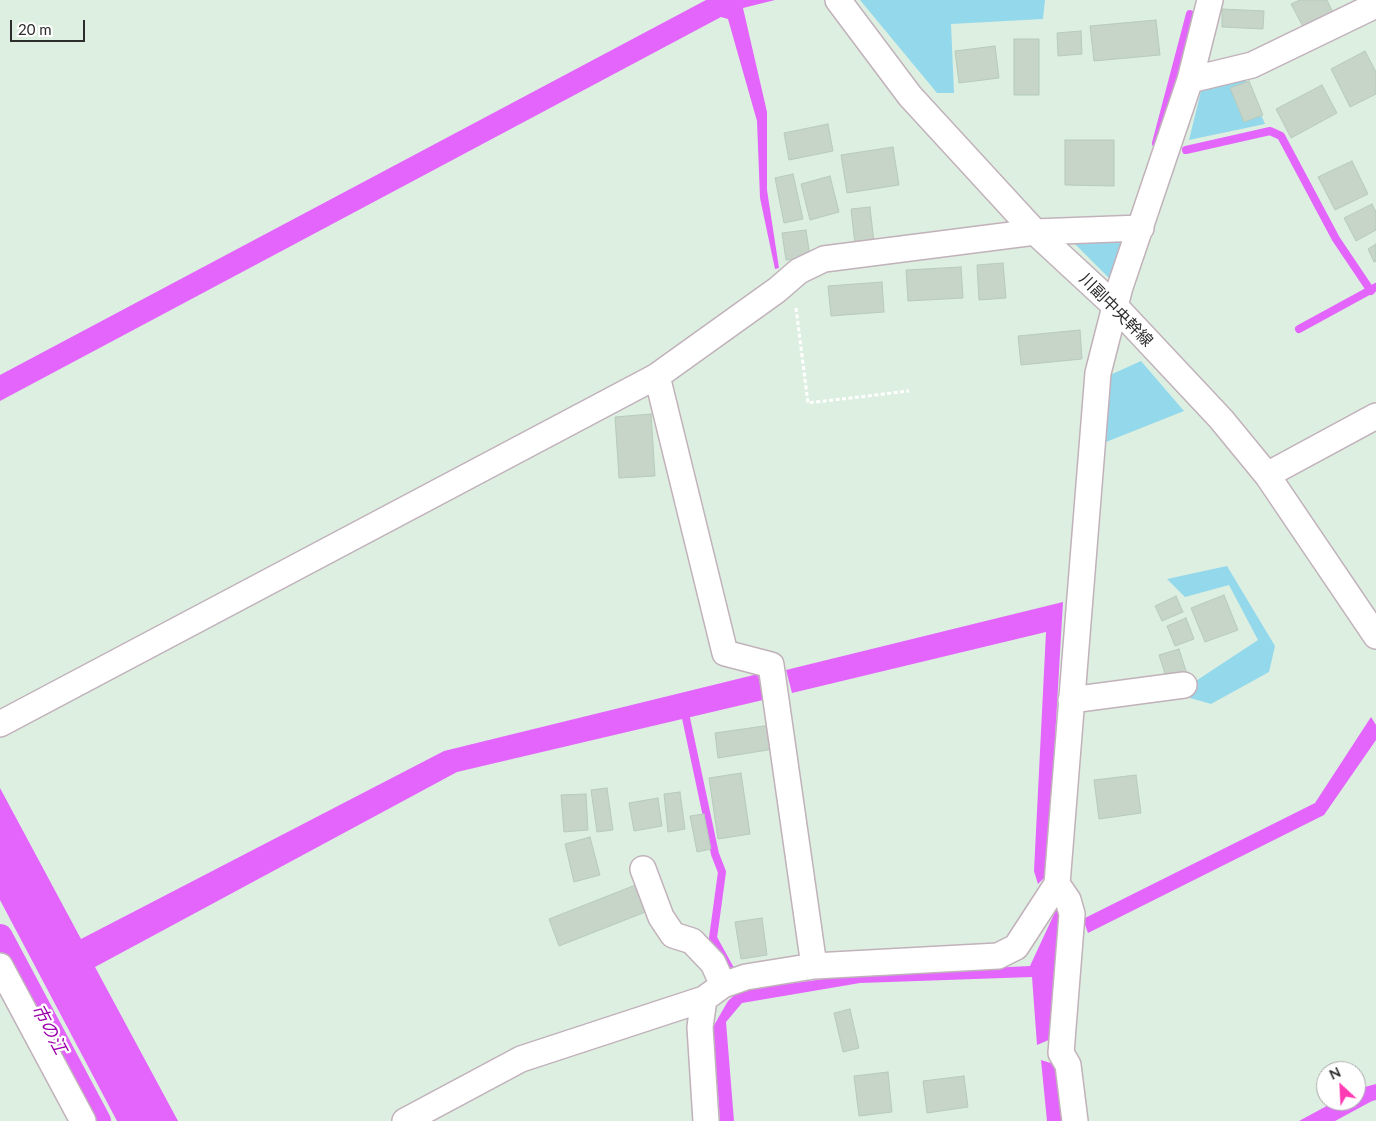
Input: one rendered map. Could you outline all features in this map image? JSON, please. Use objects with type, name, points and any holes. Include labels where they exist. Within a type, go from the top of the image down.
[{"type":"street","name":"川副中央幹線","points":[[838,0],[910,96],[1035,232],[1115,306],[1222,419],[1267,475],[1376,636]]},
{"type":"street","points":[[405,1121],[521,1059],[713,992],[746,977],[814,966],[998,956],[1016,947],[1057,884],[1098,373],[1115,306],[1190,80],[1210,0]]},
{"type":"street","points":[[1190,80],[1252,65],[1376,5]]},
{"type":"street","points":[[0,724],[658,376],[777,290],[798,271],[824,259],[1035,232],[1141,228]]},
{"type":"street","points":[[658,376],[725,653],[771,665],[814,966]]},
{"type":"street","points":[[1267,475],[1376,416]]},
{"type":"street","points":[[1071,700],[1184,685]]},
{"type":"street","points":[[643,869],[665,923],[674,935],[692,941],[713,963],[713,992],[700,1027],[706,1121]]},
{"type":"street","points":[[1057,884],[1068,900],[1072,914],[1061,1053],[1068,1065],[1076,1121]]},
{"type":"street","points":[[0,966],[84,1121]]},
{"type":"path","points":[[777,290],[796,307],[808,403],[909,391]]},
{"type":"shaded area","points":[[706,0],[775,0],[743,8],[767,112],[767,190],[779,268],[775,269],[760,198],[757,121],[728,19],[721,17],[0,401],[0,375]]},
{"type":"shaded area","points":[[860,0],[1045,0],[1043,19],[951,24],[954,93],[937,93]]},
{"type":"shaded area","points":[[1244,76],[1265,124],[1189,140],[1201,91]]},
{"type":"shaded area","points":[[1120,237],[1126,244],[1113,282],[1072,241]]},
{"type":"shaded area","points":[[1141,361],[1184,411],[1106,442],[1110,375]]},
{"type":"shaded area","points":[[1227,566],[1275,646],[1269,672],[1211,704],[1176,694],[1258,640],[1229,585],[1185,597],[1167,579]]},
{"type":"shaded area","points":[[1063,602],[1047,875],[1038,884],[1034,871],[1046,632],[792,693],[786,670]]},
{"type":"shaded area","points":[[758,674],[763,700],[457,772],[95,967],[178,1121],[117,1121],[0,900],[0,788],[81,939],[444,751]]},
{"type":"shaded area","points":[[1371,717],[1376,725],[1376,740],[1324,815],[1088,933],[1083,919],[1315,803]]},
{"type":"shaded area","points":[[1056,910],[1062,912],[1051,1039],[1037,1045],[1032,977],[860,983],[742,1003],[726,1022],[734,1121],[720,1121],[713,1027],[728,1001],[740,990],[863,974],[1030,966]]},
{"type":"shaded area","points":[[1041,1060],[1057,1065],[1063,1121],[1047,1121]]},
{"type":"shaded area","points":[[1376,1084],[1376,1100],[1366,1104],[1366,1087]]},
{"type":"shaded area","points":[[1318,1111],[1354,1111],[1335,1121],[1299,1121]]},
{"type":"building","points":[[1300,0],[1327,0],[1337,21],[1308,36],[1291,4]]},
{"type":"building","points":[[1222,9],[1264,11],[1263,29],[1222,27]]},
{"type":"building","points":[[1156,20],[1160,55],[1094,61],[1090,26]]},
{"type":"building","points":[[1081,31],[1082,54],[1058,56],[1057,33]]},
{"type":"building","points":[[1014,39],[1039,39],[1039,95],[1014,95]]},
{"type":"building","points":[[995,46],[999,78],[959,83],[955,51]]},
{"type":"building","points":[[1365,51],[1376,72],[1376,94],[1350,107],[1331,69]]},
{"type":"building","points":[[1249,81],[1263,115],[1244,122],[1230,88]]},
{"type":"building","points":[[1322,85],[1337,113],[1291,138],[1276,109]]},
{"type":"building","points":[[828,124],[833,151],[789,160],[784,133]]},
{"type":"building","points":[[1065,140],[1114,140],[1114,186],[1065,185]]},
{"type":"building","points":[[893,147],[899,185],[847,193],[841,155]]},
{"type":"building","points":[[1352,161],[1368,194],[1335,210],[1318,177]]},
{"type":"building","points":[[793,174],[803,219],[784,223],[775,178]]},
{"type":"building","points":[[830,176],[839,212],[810,220],[801,184]]},
{"type":"building","points":[[1372,204],[1376,212],[1376,230],[1356,241],[1344,218]]},
{"type":"building","points":[[870,207],[874,243],[855,245],[851,209]]},
{"type":"building","points":[[806,230],[810,257],[786,260],[782,233]]},
{"type":"building","points":[[1376,244],[1376,261],[1374,262],[1368,249]]},
{"type":"building","points":[[1003,263],[1006,298],[979,300],[977,265]]},
{"type":"building","points":[[961,267],[963,298],[908,301],[906,270]]},
{"type":"building","points":[[882,282],[884,312],[831,316],[828,286]]},
{"type":"building","points":[[1080,330],[1082,359],[1021,365],[1018,336]]},
{"type":"building","points":[[651,414],[655,476],[619,478],[615,417]]},
{"type":"building","points":[[1224,595],[1238,630],[1205,642],[1191,608]]},
{"type":"building","points":[[1176,596],[1183,612],[1162,621],[1155,606]]},
{"type":"building","points":[[1186,618],[1194,639],[1175,646],[1167,626]]},
{"type":"building","points":[[1179,649],[1188,677],[1168,683],[1159,655]]},
{"type":"building","points":[[771,725],[774,749],[718,758],[715,733]]},
{"type":"building","points":[[741,773],[750,834],[718,839],[709,778]]},
{"type":"building","points":[[1136,775],[1141,813],[1099,819],[1094,780]]},
{"type":"building","points":[[607,788],[613,830],[597,832],[591,790]]},
{"type":"building","points":[[680,792],[685,829],[668,832],[664,794]]},
{"type":"building","points":[[586,794],[588,830],[564,832],[561,795]]},
{"type":"building","points":[[658,798],[662,826],[634,831],[629,803]]},
{"type":"building","points":[[704,814],[711,849],[697,852],[690,816]]},
{"type":"building","points":[[590,837],[600,875],[574,882],[565,844]]},
{"type":"building","points":[[638,884],[648,911],[559,946],[549,919]]},
{"type":"building","points":[[762,918],[767,955],[741,959],[735,922]]},
{"type":"building","points":[[850,1009],[859,1048],[843,1052],[834,1013]]},
{"type":"building","points":[[888,1072],[892,1112],[859,1116],[854,1076]]},
{"type":"building","points":[[964,1076],[968,1107],[927,1113],[923,1081]]},
{"type":"waterway","points":[[1156,143],[1190,14]]},
{"type":"waterway","points":[[1186,150],[1270,131],[1281,136],[1336,239],[1371,291]]},
{"type":"waterway","points":[[1299,329],[1376,287]]},
{"type":"waterway","points":[[686,718],[715,854],[722,872],[713,938],[730,969]]},
{"type":"waterway","name":"市の江","points":[[0,937],[98,1121]]}]
